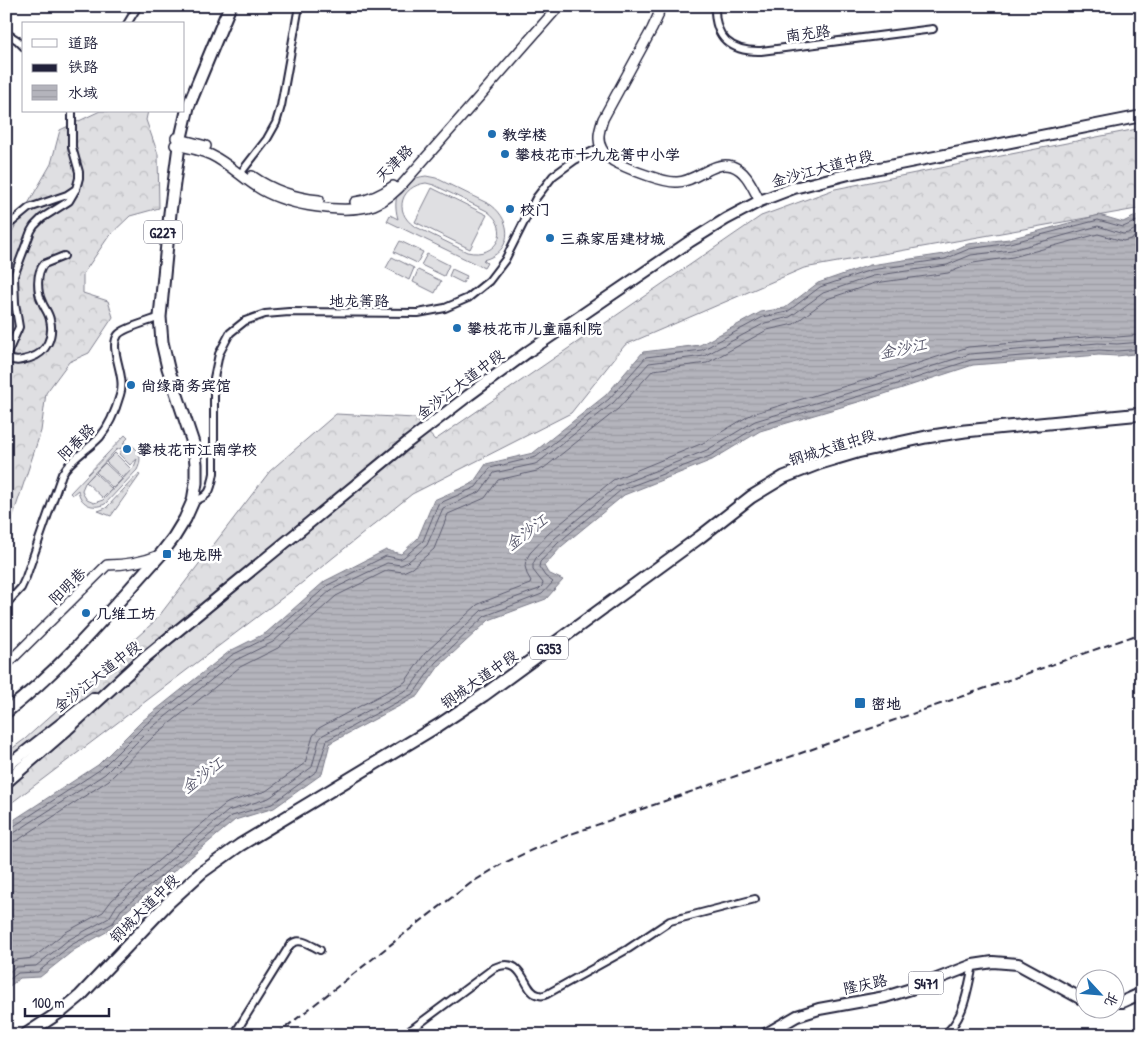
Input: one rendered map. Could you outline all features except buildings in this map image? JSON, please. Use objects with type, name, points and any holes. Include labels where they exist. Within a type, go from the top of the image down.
[{"type":"highway","points":[[185,103],[225,6]]},
{"type":"highway","name":"G227","points":[[177,142],[188,107],[230,6]]},
{"type":"highway","name":"G227","points":[[6,712],[45,679],[72,652],[155,557],[179,521],[186,502],[190,484],[188,447],[155,344],[182,112]]},
{"type":"highway","name":"G227","points":[[6,705],[61,656],[174,537],[193,501],[196,482],[194,446],[168,368],[158,318]]},
{"type":"highway","name":"钢城大道中段","points":[[25,1035],[80,996],[168,903],[202,872],[240,845],[439,725],[484,695],[700,537],[751,497],[784,477],[838,457],[926,437],[1142,414]]},
{"type":"highway","points":[[6,782],[143,659]]},
{"type":"main road","name":"天津路","points":[[177,142],[214,150],[258,180],[275,189],[299,197],[344,203],[371,199],[389,189],[404,176],[552,6]]},
{"type":"main road","points":[[177,142],[212,156],[263,190],[289,201],[313,206],[344,208],[373,205],[387,198],[407,179],[559,6]]},
{"type":"main road","points":[[659,6],[658,16],[652,29],[603,119],[599,134],[600,147],[618,164],[666,181],[688,180],[712,168],[730,165],[738,168],[746,176],[760,201]]},
{"type":"main road","name":"金沙江大道中段","points":[[143,659],[408,442],[469,395],[537,345],[726,219],[760,201],[794,188],[850,174],[1142,116]]},
{"type":"main road","name":"阳明巷","points":[[6,664],[107,565],[128,564],[155,557]]},
{"type":"main road","name":"金沙江大道中段","points":[[6,767],[115,684]]},
{"type":"main road","name":"隆庆路","points":[[764,1035],[797,1016],[819,1009],[885,997],[973,965],[993,962],[1018,964],[1076,996]]},
{"type":"main road","points":[[1126,1000],[1142,993]]},
{"type":"street","points":[[128,22],[138,6]]},
{"type":"street","points":[[243,170],[276,122],[281,106],[299,6]]},
{"type":"street","name":"南充路","points":[[715,6],[718,28],[722,36],[735,47],[752,52],[933,29]]},
{"type":"street","points":[[6,33],[18,40],[22,45]]},
{"type":"street","points":[[64,256],[44,264],[39,274],[40,296],[51,324],[49,342],[34,357],[19,361],[10,360],[7,356],[8,351],[19,327],[13,280],[15,272],[34,226],[42,218],[69,201],[76,189],[79,178],[72,147],[72,112]]},
{"type":"street","name":"地龙箐路","points":[[193,501],[204,499],[212,485],[214,473],[214,378],[219,354],[230,333],[245,321],[265,314],[289,312],[418,313],[445,308],[468,298],[489,280],[505,260],[536,198],[553,176],[575,160],[600,147]]},
{"type":"street","points":[[6,227],[29,208],[66,195],[76,189]]},
{"type":"street","name":"阳春路","points":[[6,604],[21,588],[26,577],[62,474],[66,467],[101,436],[113,416],[122,383],[115,351],[117,336],[122,331],[158,318]]},
{"type":"street","points":[[404,1035],[494,968],[503,964],[511,965],[520,972],[532,992],[539,996],[547,994],[628,949],[670,921],[755,899]]},
{"type":"street","points":[[234,1035],[293,942],[302,941],[320,950]]},
{"type":"street","points":[[943,1035],[956,1022],[963,1006],[973,965]]},
{"type":"green space","points":[[98,112],[148,112],[146,120],[158,154],[159,208],[130,216],[109,236],[83,274],[83,293],[108,301],[113,317],[89,353],[69,362],[46,393],[41,431],[6,537],[6,242],[51,164],[60,130]]},
{"type":"green space","points":[[1142,128],[1142,208],[804,268],[625,345],[571,413],[412,494],[298,586],[6,807],[6,753],[25,739],[156,620],[270,471],[336,414],[415,418],[435,440],[761,216],[835,189]]},
{"type":"green space","points":[[426,176],[436,178],[491,205],[504,220],[506,236],[504,244],[500,251],[483,260],[487,263],[484,268],[387,221],[390,215],[398,219],[396,210],[397,195],[404,184]],"holes":[[[426,183],[434,185],[487,211],[495,218],[500,234],[498,241],[493,247],[477,253],[467,252],[414,226],[407,220],[402,207],[406,194],[417,185]]]},
{"type":"green space","points":[[432,188],[487,215],[470,249],[415,222]]},
{"type":"green space","points":[[400,241],[423,252],[417,263],[394,252]]},
{"type":"green space","points":[[427,254],[449,265],[444,276],[421,265]]},
{"type":"green space","points":[[392,257],[414,268],[409,280],[386,268]]},
{"type":"green space","points":[[452,269],[467,276],[463,283],[449,276]]},
{"type":"green space","points":[[418,270],[441,281],[435,293],[413,282]]},
{"type":"green space","points":[[125,435],[128,438],[123,443],[136,449],[140,456],[139,465],[137,470],[105,504],[91,506],[81,499],[78,490],[72,495],[70,493]],"holes":[[[124,447],[119,454],[130,465],[137,459],[134,467],[103,500],[94,503],[87,500],[82,490],[85,483],[116,450]]]},
{"type":"green space","points":[[115,453],[131,469],[123,478],[106,462]]},
{"type":"green space","points":[[105,463],[122,479],[113,488],[96,472]]},
{"type":"green space","points":[[95,473],[112,489],[103,498],[86,482]]},
{"type":"green space","points":[[138,474],[140,475],[111,516],[98,511],[106,508]]},
{"type":"water","name":"金沙江","points":[[1142,213],[1142,353],[973,365],[875,397],[760,431],[712,460],[624,495],[562,546],[544,566],[548,573],[563,580],[546,599],[489,620],[439,666],[418,696],[330,743],[322,774],[274,808],[235,820],[124,913],[117,926],[74,950],[40,977],[20,978],[6,989],[6,825],[98,765],[142,721],[230,651],[266,633],[325,581],[386,550],[401,554],[418,538],[434,500],[473,483],[486,464],[533,453],[606,395],[643,352],[700,345],[761,312],[785,308],[818,283],[870,265],[945,254],[968,244],[1009,239],[1099,215],[1123,222]]},
{"type":"railway","points":[[276,1035],[471,883],[502,864],[534,849],[571,834],[1142,633]]},
{"type":"place","name":"教学楼","points":[[492,134]]},
{"type":"place","name":"攀枝花市十九龙箐中小学","points":[[505,154]]},
{"type":"place","name":"校门","points":[[510,209]]},
{"type":"place","name":"三森家居建材城","points":[[550,238]]},
{"type":"place","name":"攀枝花市儿童福利院","points":[[457,328]]},
{"type":"place","name":"尚缘商务宾馆","points":[[131,385]]},
{"type":"place","name":"攀枝花市江南学校","points":[[127,449]]},
{"type":"place","name":"地龙阱","points":[[167,554]]},
{"type":"place","name":"几维工坊","points":[[86,613]]},
{"type":"place","name":"密地","points":[[860,703]]}]
